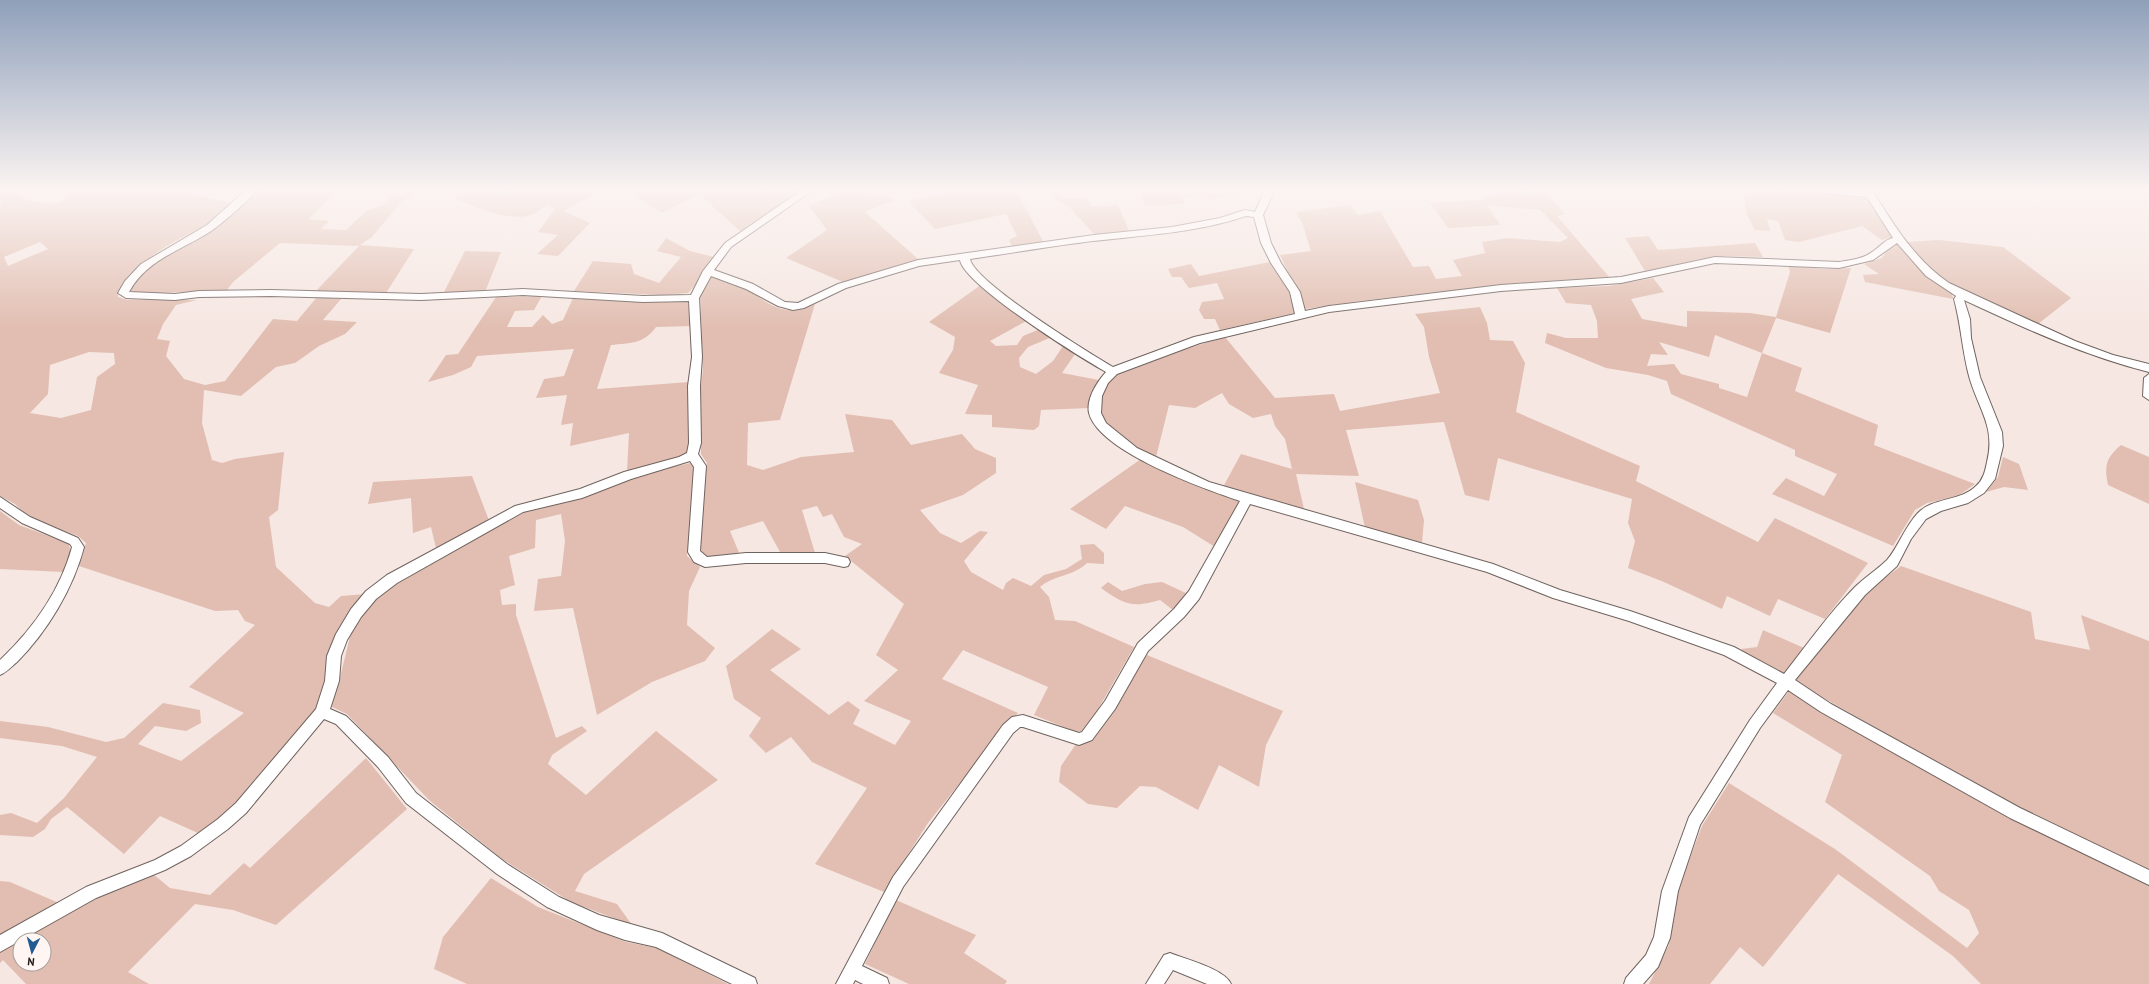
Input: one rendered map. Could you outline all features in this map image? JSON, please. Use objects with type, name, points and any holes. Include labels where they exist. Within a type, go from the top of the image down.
[{"type":"street","points":[[194,236],[160,254],[133,276],[131,282],[123,292],[126,295],[175,297],[271,293],[421,297],[523,292],[637,298],[694,298]]},
{"type":"street","points":[[0,944],[91,892],[130,875],[160,865],[206,838],[241,808],[322,712],[332,681],[334,656],[341,638],[356,613],[371,595],[392,579],[520,510],[534,504],[582,493],[628,475],[678,462],[692,455],[695,443],[694,386],[697,357],[694,298],[708,271],[728,244],[740,236]]},
{"type":"street","points":[[708,271],[755,289],[777,304],[792,307],[800,306],[842,286],[893,270],[938,259],[965,257],[986,252],[1002,252],[1094,238],[1121,236]]},
{"type":"street","points":[[1264,236],[1276,263],[1295,292],[1302,315]]},
{"type":"street","points":[[1897,236],[1931,274],[1944,285],[2080,348],[2120,362],[2149,368]]},
{"type":"street","points":[[1899,239],[1883,246],[1875,256],[1859,262],[1839,265],[1715,260],[1621,280],[1501,288],[1375,302],[1302,315],[1198,340],[1134,362],[1113,371],[1104,381],[1096,396],[1095,413],[1102,426],[1112,436],[1133,451],[1164,467],[1205,484],[1247,499],[1489,568],[1558,594],[1637,618],[1722,649],[1787,682],[1826,708],[2015,813],[2149,878]]},
{"type":"street","points":[[965,257],[966,264],[985,283],[1032,321],[1078,352],[1113,371]]},
{"type":"street","points":[[1632,984],[1652,961],[1662,938],[1670,891],[1694,822],[1755,724],[1845,608],[1860,591],[1894,562],[1907,536],[1922,516],[1937,507],[1964,500],[1980,490],[1989,479],[1997,446],[1996,432],[1974,377],[1966,338],[1965,319],[1959,299],[1962,294]]},
{"type":"street","points":[[2149,378],[2149,396]]},
{"type":"street","points":[[692,455],[700,466],[694,536],[694,552],[698,558],[705,562],[746,558],[824,558],[844,562]]},
{"type":"street","points":[[881,984],[848,977],[898,882],[1008,729],[1017,721],[1023,721],[1079,739],[1087,736],[1110,705],[1142,647],[1179,613],[1194,595],[1247,499]]},
{"type":"street","points":[[0,502],[26,520],[74,541],[78,547],[68,575],[34,635],[0,669]]},
{"type":"street","points":[[322,712],[341,720],[383,762],[411,798],[514,878],[553,902],[625,932],[663,942],[749,984]]},
{"type":"street","points":[[1154,984],[1170,961],[1210,977],[1222,984]]},
{"type":"shaded area","points":[[0,236],[185,236],[162,249],[128,276],[126,282],[118,291],[118,297],[127,300],[197,300],[176,305],[163,324],[157,339],[170,341],[166,356],[184,379],[205,385],[225,381],[273,319],[297,321],[317,297],[341,299],[323,320],[357,322],[345,334],[319,346],[295,363],[276,367],[241,396],[204,390],[202,423],[212,460],[222,463],[235,459],[284,452],[278,510],[269,517],[276,567],[315,603],[329,607],[341,596],[366,594],[327,682],[319,707],[235,806],[200,834],[160,816],[124,854],[67,807],[51,819],[45,829],[33,837],[0,835],[0,815],[11,813],[37,823],[64,798],[97,757],[62,746],[0,738],[0,721],[48,727],[106,742],[124,738],[163,703],[200,710],[201,723],[186,731],[155,726],[138,744],[181,761],[244,713],[189,687],[255,625],[245,621],[238,610],[215,611],[79,566],[86,543],[78,536],[29,518],[15,504],[0,496]],"holes":[[[40,242],[48,249],[8,266],[4,257]],[[89,352],[114,353],[115,364],[97,377],[91,410],[61,418],[30,413],[48,394],[50,365]]]},
{"type":"shaded area","points":[[197,236],[373,236],[360,245],[414,249],[386,293],[316,291],[359,246],[280,243],[233,282],[227,290],[138,294],[129,290],[137,275],[168,251]]},
{"type":"shaded area","points":[[557,236],[577,236],[558,256],[537,254]]},
{"type":"shaded area","points":[[818,236],[892,236],[918,259],[843,282],[786,258]]},
{"type":"shaded area","points":[[1017,236],[1040,236],[1044,243],[1012,246],[1009,240]]},
{"type":"shaded area","points":[[1306,236],[1395,236],[1413,267],[1429,266],[1436,279],[1462,276],[1453,260],[1485,253],[1482,242],[1508,238],[1560,242],[1568,238],[1566,236],[1574,236],[1610,278],[1419,294],[1305,309],[1280,255],[1311,251]]},
{"type":"shaded area","points":[[1649,236],[1658,250],[1755,243],[1763,257],[1725,256],[1700,259],[1645,271],[1625,238]]},
{"type":"shaded area","points":[[1783,236],[1823,236],[1799,242],[1785,240]]},
{"type":"shaded area","points":[[1876,236],[1893,237],[1882,240]]},
{"type":"shaded area","points":[[666,238],[690,251],[714,257],[698,282],[688,293],[662,295],[574,291],[593,261],[631,264],[634,274],[659,283],[681,257],[657,251]]},
{"type":"shaded area","points":[[1939,240],[2003,247],[2071,298],[2038,324],[1966,293],[1946,282],[1928,268],[1907,242]]},
{"type":"shaded area","points":[[1898,243],[1929,277],[1952,293],[1953,299],[1865,282],[1863,275],[1879,274],[1864,264],[1882,258],[1890,245]]},
{"type":"shaded area","points":[[465,251],[501,252],[485,292],[443,294]]},
{"type":"shaded area","points":[[1270,262],[1288,289],[1295,313],[1220,330],[1215,319],[1204,319],[1199,310],[1202,302],[1224,299],[1217,283],[1189,288],[1181,277],[1172,277],[1168,269],[1191,264],[1199,276]]},
{"type":"shaded area","points":[[1788,265],[1823,269],[1851,268],[1830,333],[1776,318],[1762,353],[1802,368],[1795,391],[1878,425],[1874,445],[1975,484],[1958,496],[1927,503],[1915,510],[1893,546],[1772,494],[1786,478],[1824,496],[1837,474],[1795,456],[1795,450],[1671,394],[1667,381],[1648,375],[1606,368],[1545,343],[1547,333],[1566,338],[1598,338],[1597,321],[1591,305],[1566,303],[1557,288],[1609,286],[1653,278],[1664,292],[1631,299],[1642,319],[1687,327],[1687,311],[1750,313],[1776,317],[1790,272]],"holes":[[[1715,335],[1762,353],[1747,397],[1719,388],[1719,384],[1681,374],[1674,364],[1647,366],[1651,354],[1668,355],[1659,342],[1709,357]]]},
{"type":"shaded area","points":[[709,274],[738,285],[781,309],[791,310],[815,304],[780,420],[748,423],[747,465],[763,470],[801,457],[854,452],[845,414],[892,420],[911,445],[962,434],[975,449],[996,458],[996,473],[963,495],[920,510],[940,533],[961,543],[980,531],[988,532],[964,561],[971,572],[1003,590],[1006,583],[1013,578],[1031,586],[1044,575],[1066,569],[1082,559],[1080,545],[1094,544],[1104,553],[1104,564],[1087,563],[1076,571],[1051,580],[1040,587],[1049,597],[1055,620],[1075,621],[1134,647],[1086,730],[1076,732],[1034,715],[1048,687],[963,650],[942,679],[1018,713],[997,736],[928,823],[884,892],[815,864],[867,788],[812,762],[791,737],[766,753],[749,736],[761,718],[734,699],[726,666],[772,629],[801,649],[770,670],[829,715],[848,701],[860,710],[853,724],[895,745],[911,721],[864,701],[898,670],[876,655],[904,604],[845,556],[862,544],[844,537],[832,514],[823,517],[817,506],[802,510],[815,553],[780,552],[763,521],[730,531],[740,555],[707,558],[700,553],[700,523],[707,463],[701,454],[700,394],[703,370],[700,290]]},
{"type":"shaded area","points":[[982,284],[1028,320],[990,341],[996,346],[1017,345],[1023,336],[1040,329],[1052,337],[1028,347],[1019,358],[1020,367],[1036,374],[1053,361],[1063,346],[1075,354],[1062,373],[1099,380],[1092,394],[1089,408],[1041,410],[1039,426],[1034,430],[992,427],[992,415],[965,414],[978,385],[939,373],[953,350],[955,337],[929,322]]},
{"type":"shaded area","points":[[542,296],[534,310],[515,311],[507,327],[532,327],[543,315],[552,324],[563,320],[573,298],[649,302],[667,299],[690,300],[691,326],[656,327],[647,337],[636,342],[611,345],[597,389],[689,382],[691,422],[688,453],[676,459],[627,471],[629,433],[570,446],[573,423],[561,425],[567,395],[536,398],[544,379],[564,376],[574,349],[477,356],[471,367],[453,375],[428,382],[446,355],[458,354],[496,297]]},
{"type":"shaded area","points":[[1480,307],[1487,323],[1490,340],[1513,341],[1525,363],[1516,412],[1640,466],[1636,481],[1758,542],[1775,518],[1868,563],[1825,619],[1778,599],[1770,616],[1727,596],[1722,609],[1664,582],[1628,568],[1635,541],[1628,523],[1632,499],[1498,458],[1489,501],[1465,495],[1444,422],[1346,430],[1359,476],[1296,474],[1304,509],[1223,487],[1241,454],[1292,469],[1285,439],[1275,426],[1271,414],[1253,418],[1229,404],[1222,393],[1195,408],[1169,405],[1156,457],[1136,447],[1116,433],[1108,425],[1103,415],[1101,405],[1105,387],[1117,374],[1140,364],[1225,337],[1275,398],[1334,394],[1340,411],[1440,393],[1429,357],[1424,327],[1415,314]]},
{"type":"shaded area","points":[[2121,445],[2149,457],[2149,504],[2108,485],[2106,472],[2107,462],[2112,454]]},
{"type":"shaded area","points":[[2003,457],[2019,464],[2028,490],[2004,487],[1986,492],[1998,477]]},
{"type":"shaded area","points":[[1141,459],[1200,487],[1241,500],[1215,547],[1183,527],[1125,506],[1106,529],[1070,509]]},
{"type":"shaded area","points":[[691,463],[695,468],[687,556],[700,567],[689,591],[687,625],[715,648],[705,661],[652,682],[597,715],[573,608],[534,611],[538,579],[561,576],[565,541],[561,514],[536,520],[535,548],[509,556],[515,585],[500,590],[502,605],[516,604],[516,615],[556,738],[582,726],[587,731],[552,755],[548,764],[586,795],[656,731],[718,780],[584,874],[575,891],[617,904],[632,925],[571,902],[502,859],[429,800],[347,714],[330,706],[339,682],[351,632],[369,605],[390,585],[535,507],[671,467]]},
{"type":"shaded area","points":[[472,476],[490,523],[437,552],[431,527],[413,533],[411,498],[368,504],[373,482]]},
{"type":"shaded area","points":[[1355,482],[1418,500],[1424,520],[1422,543],[1365,528]]},
{"type":"shaded area","points":[[0,511],[19,525],[68,543],[71,552],[64,572],[0,569]]},
{"type":"shaded area","points":[[1901,566],[2031,612],[2035,639],[2090,650],[2081,615],[2149,641],[2149,873],[2018,809],[1794,681],[1858,598]]},
{"type":"shaded area","points":[[1108,582],[1122,591],[1145,584],[1162,582],[1186,593],[1173,610],[1160,600],[1135,604],[1116,598],[1101,588]]},
{"type":"shaded area","points":[[1763,630],[1804,648],[1783,675],[1754,660],[1741,649],[1757,647]]},
{"type":"shaded area","points":[[1147,655],[1283,711],[1266,745],[1259,787],[1219,765],[1198,810],[1156,787],[1140,786],[1117,808],[1088,804],[1059,782],[1061,766],[1076,744],[1090,742]]},
{"type":"shaded area","points":[[1790,690],[1997,811],[2149,886],[2149,984],[1981,984],[1953,956],[1838,874],[1763,967],[1740,947],[1710,984],[1649,984],[1669,945],[1676,895],[1702,826],[1729,783],[1835,849],[1967,948],[1979,933],[1969,910],[1939,891],[1930,876],[1825,802],[1842,755],[1773,713]]},
{"type":"shaded area","points":[[366,758],[407,809],[276,925],[233,910],[195,904],[128,972],[149,984],[26,984],[14,972],[52,972],[52,932],[29,932],[76,905],[153,874],[170,888],[210,895],[244,863],[250,868]]},
{"type":"shaded area","points":[[491,878],[538,907],[626,942],[657,948],[728,984],[467,984],[434,969],[443,937]]},
{"type":"shaded area","points":[[0,881],[10,882],[59,903],[0,937]]},
{"type":"shaded area","points":[[896,900],[976,935],[964,953],[1007,981],[1005,984],[909,984],[865,964]]},
{"type":"shaded area","points":[[12,942],[12,969],[3,960],[0,963],[0,949]]}]
